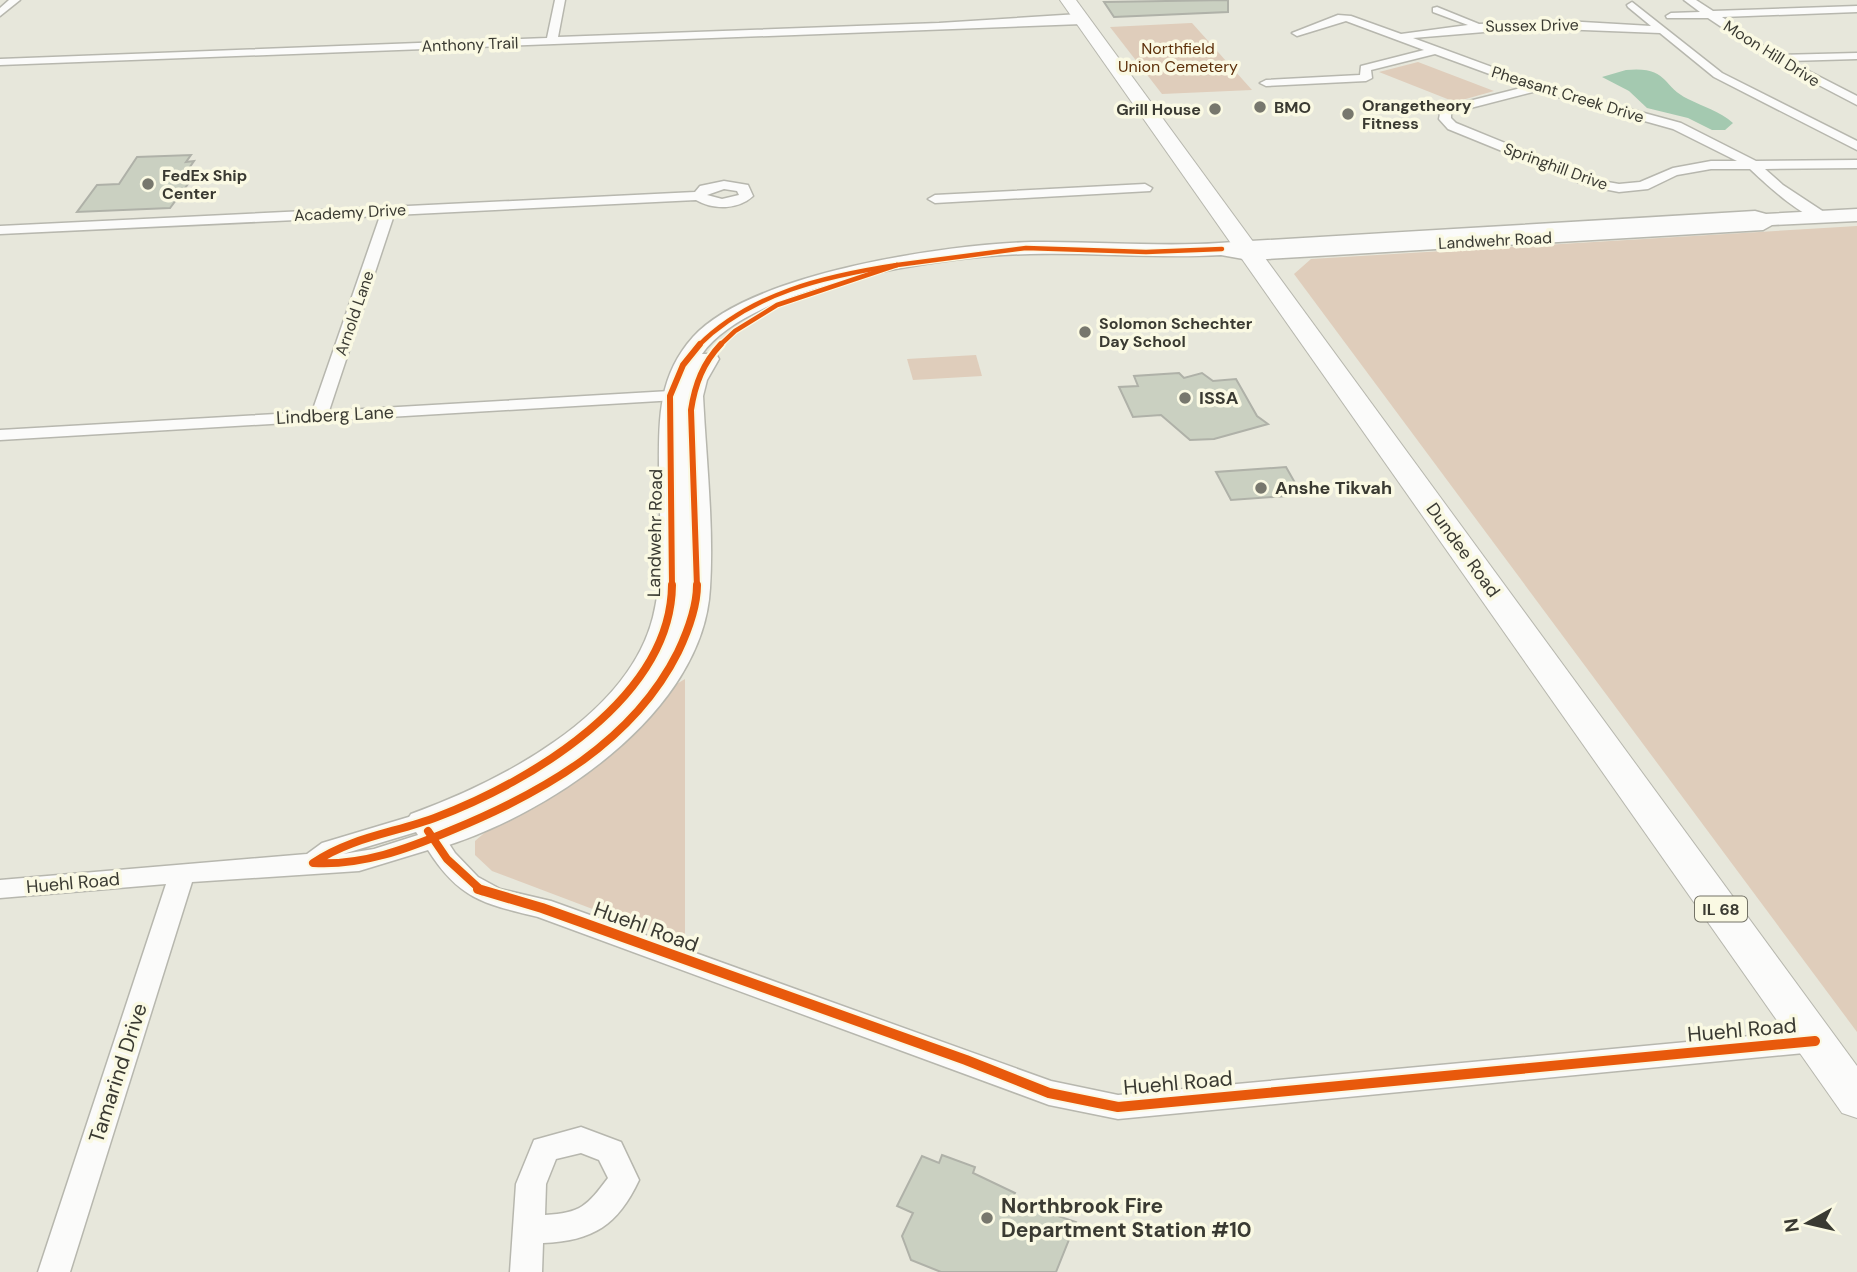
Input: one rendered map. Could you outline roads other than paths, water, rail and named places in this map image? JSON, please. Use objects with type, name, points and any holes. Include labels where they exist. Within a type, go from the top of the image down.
[{"type":"main road","name":"Dundee Road","points":[[1068,0],[1238,249],[1857,1100]]},
{"type":"street","points":[[0,13],[15,0]]},
{"type":"street","points":[[553,39],[561,0]]},
{"type":"street","name":"Moon Hill Drive","points":[[1689,0],[1776,58],[1857,101]]},
{"type":"street","points":[[1632,5],[1727,80],[1857,146]]},
{"type":"street","points":[[1671,16],[1857,9]]},
{"type":"street","points":[[1437,10],[1479,26]]},
{"type":"street","name":"Pheasant Creek Drive","points":[[1297,33],[1338,18],[1400,37],[1536,87],[1677,126],[1751,163],[1779,188],[1822,217]]},
{"type":"street","name":"Anthony Trail","points":[[1,60],[1080,19]]},
{"type":"street","name":"Anthony Trail","points":[[830,29],[914,23]]},
{"type":"street","name":"Sussex Drive","points":[[1400,37],[1479,26],[1554,23],[1664,31]]},
{"type":"street","points":[[1266,83],[1366,78],[1365,68],[1437,50]]},
{"type":"street","points":[[1776,58],[1857,56]]},
{"type":"street","name":"Springhill Drive","points":[[1536,87],[1445,111],[1445,119],[1452,126],[1593,183],[1619,188],[1643,186],[1673,172],[1711,165],[1857,164]]},
{"type":"street","points":[[935,199],[1146,188]]},
{"type":"street","name":"Academy Drive","points":[[0,230],[699,196]]},
{"type":"street","name":"Arnold Lane","points":[[319,416],[389,210]]},
{"type":"street","name":"Landwehr Road","points":[[428,830],[500,788],[590,729],[627,692],[656,648],[667,618],[672,590],[670,396],[683,365],[696,348],[712,332],[749,307],[817,280],[873,266],[1026,248],[1146,252],[1238,249],[1763,224],[1766,220],[1857,215]]},
{"type":"street","name":"Landwehr Road","points":[[428,830],[519,801],[561,776],[628,723],[674,666],[694,619],[697,590],[692,392],[702,367],[719,345],[750,321],[778,305],[819,289],[883,273],[898,264]]},
{"type":"street","name":"Lindberg Lane","points":[[0,435],[670,396]]},
{"type":"street","name":"Huehl Road","points":[[0,889],[313,863],[336,866],[410,849],[428,830],[447,859],[479,890],[542,908],[840,1014],[1049,1093],[1118,1107],[1815,1041]]},
{"type":"street","name":"Tamarind Drive","points":[[54,1272],[182,874]]},
{"type":"street","points":[[526,1272],[528,1230]]},
{"type":"place","name":"BMO","points":[[1260,107]]},
{"type":"place","name":"Grill House","points":[[1215,109]]},
{"type":"place","name":"Orangetheory Fitness","points":[[1348,114]]},
{"type":"place","name":"FedEx Ship Center","points":[[148,184]]},
{"type":"place","name":"Solomon Schechter Day School","points":[[1085,332]]},
{"type":"place","name":"ISSA","points":[[1185,398]]},
{"type":"place","name":"Anshe Tikvah","points":[[1261,488]]},
{"type":"place","name":"Northbrook Fire Department Station #10","points":[[987,1218]]},
{"type":"park label","name":"Northfield Union Cemetery","points":[[1178,57]]}]
